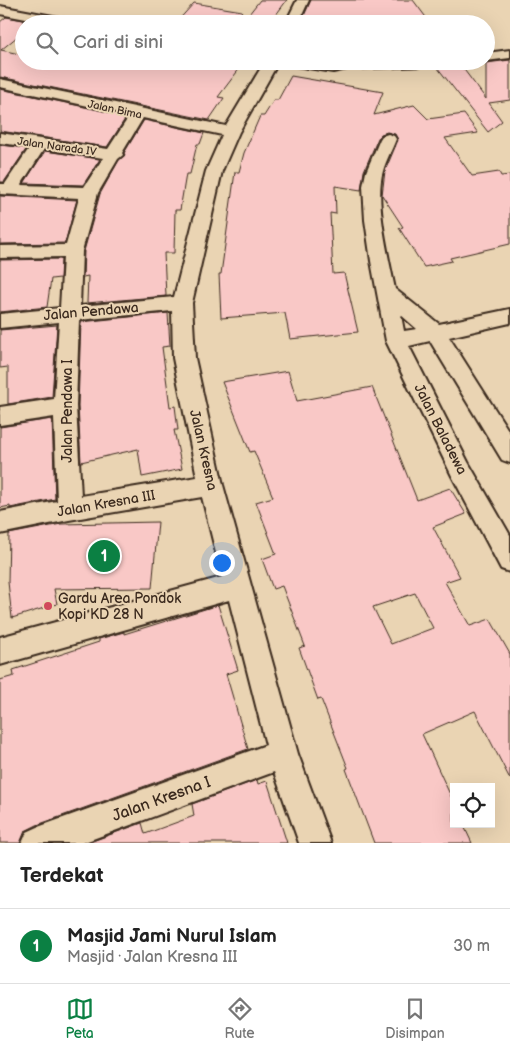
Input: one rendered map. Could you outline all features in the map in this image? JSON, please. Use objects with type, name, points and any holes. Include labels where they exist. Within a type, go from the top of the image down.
[{"type":"street","points":[[296,15],[303,0]]},
{"type":"street","points":[[0,10],[26,15]]},
{"type":"street","points":[[495,56],[510,54]]},
{"type":"street","name":"Jalan Kresna","points":[[267,70],[231,132],[214,172],[182,303],[184,358],[212,485],[238,586],[284,754],[315,843]]},
{"type":"street","name":"Jalan Bima","points":[[0,83],[138,114],[231,132]]},
{"type":"street","name":"Jalan Pendawa I","points":[[69,509],[65,406],[73,251],[89,193],[115,155],[138,114]]},
{"type":"street","name":"Jalan Narada IV","points":[[0,138],[115,155]]},
{"type":"street","name":"Jalan Baladewa","points":[[388,139],[374,172],[372,186],[374,220],[380,261],[396,341],[460,469],[510,560]]},
{"type":"street","points":[[5,189],[40,144]]},
{"type":"street","points":[[5,189],[89,193]]},
{"type":"street","points":[[0,252],[73,251]]},
{"type":"street","points":[[387,293],[434,332],[510,453]]},
{"type":"street","name":"Jalan Pendawa","points":[[0,320],[182,303]]},
{"type":"street","points":[[396,341],[510,316]]},
{"type":"street","points":[[0,416],[65,406]]},
{"type":"street","name":"Jalan Kresna III","points":[[0,523],[69,509],[212,485]]},
{"type":"street","points":[[0,651],[238,586]]},
{"type":"street","name":"Jalan Kresna I","points":[[38,843],[284,754]]},
{"type":"building","points":[[260,0],[287,0],[276,15],[248,15]]},
{"type":"building","points":[[311,0],[413,0],[424,15],[304,15]]},
{"type":"building","points":[[194,3],[242,11],[239,15],[183,15]]},
{"type":"building","points":[[6,17],[15,18],[15,38],[1,50],[15,53],[15,70],[238,70],[218,97],[224,98],[209,120],[0,77],[0,22]]},
{"type":"building","points":[[510,60],[510,100],[489,103],[502,121],[488,132],[439,70],[464,70],[486,99],[486,70],[495,70],[495,62]]},
{"type":"building","points":[[291,76],[383,92],[374,115],[414,105],[428,119],[464,114],[478,133],[445,138],[472,176],[499,172],[501,176],[510,175],[510,244],[450,258],[452,261],[424,267],[399,228],[403,227],[382,195],[385,171],[398,140],[395,134],[387,132],[381,134],[378,138],[364,171],[361,190],[335,186],[336,214],[330,213],[333,274],[344,273],[358,332],[290,339],[285,313],[221,318],[219,274],[221,274],[235,172],[239,172],[244,153],[260,116],[264,116],[274,100],[278,100]]},
{"type":"building","points":[[0,89],[127,116],[107,147],[0,131]]},
{"type":"building","points":[[144,120],[204,133],[200,144],[197,144],[190,174],[186,174],[180,210],[175,210],[174,253],[164,253],[166,296],[87,303],[88,276],[83,277],[84,251],[100,194],[119,160],[125,155],[124,153]]},
{"type":"building","points":[[0,145],[27,148],[4,182],[0,182]]},
{"type":"building","points":[[45,151],[100,159],[83,185],[24,183]]},
{"type":"building","points":[[0,196],[77,200],[65,243],[0,244]]},
{"type":"building","points":[[61,259],[60,278],[51,279],[47,307],[0,312],[0,260]]},
{"type":"building","points":[[168,313],[170,346],[162,347],[170,407],[175,406],[178,430],[174,430],[182,469],[142,477],[138,449],[81,462],[78,406],[81,322]]},
{"type":"building","points":[[57,325],[52,397],[8,404],[8,367],[0,368],[0,330]]},
{"type":"building","points":[[288,371],[297,401],[372,387],[417,500],[450,488],[466,514],[433,527],[460,577],[445,582],[470,626],[490,619],[510,654],[510,779],[475,711],[422,734],[450,794],[450,828],[465,828],[472,843],[374,843],[346,769],[348,768],[321,699],[318,700],[299,648],[305,646],[282,586],[273,589],[262,559],[276,554],[256,502],[273,497],[254,451],[250,452],[222,382]],"holes":[[[415,593],[433,628],[391,644],[373,607]]]},
{"type":"building","points":[[52,419],[55,499],[10,508],[10,506],[0,508],[0,427]]},
{"type":"building","points":[[158,522],[152,588],[54,589],[57,604],[12,618],[8,582],[9,534],[61,524]]},
{"type":"building","points":[[218,605],[238,670],[226,674],[248,749],[37,825],[25,831],[20,843],[0,843],[0,680],[14,676],[13,670],[99,642],[99,639],[124,632],[124,634]]},
{"type":"building","points":[[257,780],[258,784],[267,781],[287,843],[87,843],[142,823],[145,834],[194,816],[192,804]]},
{"type":"place","name":"Masjid Jami Nurul Islam","points":[[104,556]]},
{"type":"place","name":"Gardu Area Pondok Kopi KD 28 N","points":[[48,606]]}]
